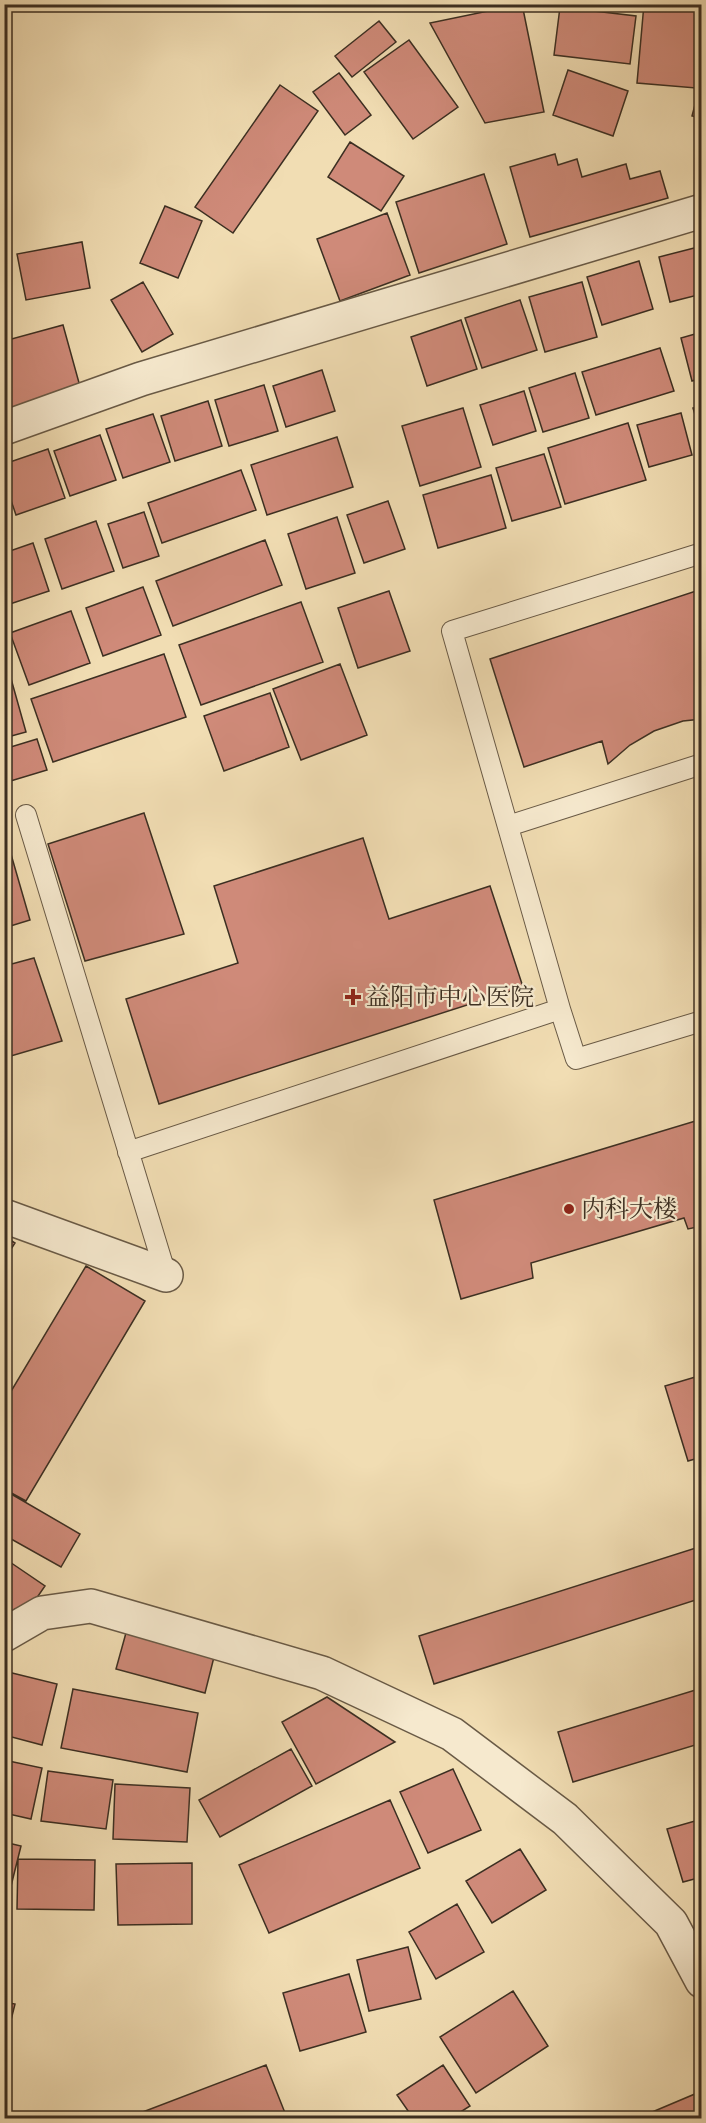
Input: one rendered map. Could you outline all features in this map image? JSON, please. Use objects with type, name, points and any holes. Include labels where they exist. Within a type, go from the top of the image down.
[{"type":"street","points":[[4,428],[141,379],[702,211]]},
{"type":"street","points":[[4,1216],[166,1275]]},
{"type":"street","points":[[4,1635],[42,1613],[91,1606],[322,1673],[452,1734],[565,1819],[671,1923],[702,1981]]},
{"type":"lane","points":[[702,553],[452,631],[576,1059],[702,1021]]},
{"type":"lane","points":[[508,826],[702,765]]},
{"type":"lane","points":[[26,815],[166,1275]]},
{"type":"lane","points":[[128,1152],[560,1009]]},
{"type":"building","points":[[522,4],[544,112],[485,123],[430,23]]},
{"type":"building","points":[[644,4],[702,5],[702,31],[696,88],[637,83]]},
{"type":"building","points":[[560,7],[636,16],[630,64],[554,55]]},
{"type":"building","points":[[379,21],[396,42],[352,77],[335,56]]},
{"type":"building","points":[[409,40],[458,107],[413,139],[364,72]]},
{"type":"building","points":[[568,70],[628,91],[613,136],[553,115]]},
{"type":"building","points":[[339,73],[371,115],[345,135],[313,92]]},
{"type":"building","points":[[702,79],[702,118],[692,116]]},
{"type":"building","points":[[280,85],[318,111],[233,233],[195,207]]},
{"type":"building","points":[[350,142],[404,176],[381,211],[328,177]]},
{"type":"building","points":[[555,154],[558,165],[577,159],[582,177],[626,164],[630,179],[660,171],[668,198],[530,237],[510,167]]},
{"type":"building","points":[[484,174],[507,244],[419,273],[396,202]]},
{"type":"building","points":[[165,206],[202,221],[178,278],[140,263]]},
{"type":"building","points":[[387,213],[410,275],[340,301],[317,239]]},
{"type":"building","points":[[82,242],[90,288],[26,300],[17,254]]},
{"type":"building","points":[[702,246],[702,294],[670,302],[659,257]]},
{"type":"building","points":[[639,261],[653,309],[602,325],[587,277]]},
{"type":"building","points":[[143,282],[173,334],[142,352],[111,300]]},
{"type":"building","points":[[582,282],[597,337],[545,352],[529,297]]},
{"type":"building","points":[[520,300],[537,350],[482,368],[465,318]]},
{"type":"building","points":[[461,320],[477,369],[427,386],[411,337]]},
{"type":"building","points":[[63,325],[81,390],[4,412],[4,341]]},
{"type":"building","points":[[702,332],[702,378],[692,381],[681,338]]},
{"type":"building","points":[[660,348],[674,391],[596,415],[582,372]]},
{"type":"building","points":[[322,370],[335,411],[286,427],[273,386]]},
{"type":"building","points":[[575,373],[589,418],[543,432],[529,388]]},
{"type":"building","points":[[264,385],[278,431],[229,446],[215,400]]},
{"type":"building","points":[[524,391],[536,431],[493,445],[480,405]]},
{"type":"building","points":[[208,401],[222,446],[175,461],[161,416]]},
{"type":"building","points":[[702,406],[702,438],[693,408]]},
{"type":"building","points":[[463,408],[481,467],[420,486],[402,426]]},
{"type":"building","points":[[681,413],[692,455],[649,467],[637,425]]},
{"type":"building","points":[[153,414],[170,462],[123,478],[106,429]]},
{"type":"building","points":[[628,423],[646,480],[565,504],[548,448]]},
{"type":"building","points":[[100,435],[116,480],[70,496],[54,451]]},
{"type":"building","points":[[337,437],[353,487],[267,515],[251,465]]},
{"type":"building","points":[[48,449],[65,498],[16,515],[4,480],[4,464]]},
{"type":"building","points":[[544,454],[561,507],[512,521],[496,468]]},
{"type":"building","points":[[241,470],[256,510],[162,543],[148,503]]},
{"type":"building","points":[[491,475],[506,528],[438,548],[423,495]]},
{"type":"building","points":[[4,496],[11,517],[4,519]]},
{"type":"building","points":[[388,501],[405,549],[364,563],[347,515]]},
{"type":"building","points":[[144,512],[159,556],[123,568],[108,524]]},
{"type":"building","points":[[337,517],[355,573],[306,589],[288,534]]},
{"type":"building","points":[[96,521],[114,571],[62,589],[45,539]]},
{"type":"building","points":[[265,540],[282,585],[173,626],[156,581]]},
{"type":"building","points":[[33,543],[49,591],[4,606],[4,553]]},
{"type":"building","points":[[143,587],[161,635],[103,656],[86,608]]},
{"type":"building","points":[[702,589],[702,719],[683,721],[654,731],[630,745],[608,764],[602,741],[524,767],[490,659]]},
{"type":"building","points":[[389,591],[410,651],[358,668],[338,608]]},
{"type":"building","points":[[301,602],[323,662],[201,705],[179,645]]},
{"type":"building","points":[[71,611],[90,663],[29,685],[10,633]]},
{"type":"building","points":[[164,654],[186,717],[53,762],[31,699]]},
{"type":"building","points":[[340,664],[367,735],[301,760],[273,689]]},
{"type":"building","points":[[8,668],[26,732],[4,738],[4,669]]},
{"type":"building","points":[[270,693],[289,747],[224,771],[204,716]]},
{"type":"building","points":[[37,739],[47,770],[4,783],[4,749]]},
{"type":"building","points":[[144,813],[184,934],[85,961],[48,844]]},
{"type":"building","points":[[4,830],[30,920],[4,928]]},
{"type":"building","points":[[363,838],[389,919],[490,886],[523,987],[159,1104],[126,999],[238,963],[214,886]]},
{"type":"building","points":[[34,958],[62,1041],[4,1058],[4,966]]},
{"type":"building","name":"内科大楼","points":[[702,1119],[702,1226],[688,1229],[684,1218],[531,1263],[533,1278],[461,1299],[434,1200]]},
{"type":"building","points":[[4,1236],[15,1243],[4,1260]]},
{"type":"building","points":[[86,1266],[145,1301],[26,1501],[4,1489],[4,1403]]},
{"type":"building","points":[[702,1375],[702,1457],[688,1461],[665,1386]]},
{"type":"building","points":[[6,1491],[80,1534],[61,1567],[4,1535]]},
{"type":"building","points":[[702,1546],[702,1598],[434,1684],[419,1636]]},
{"type":"building","points":[[4,1558],[45,1586],[25,1615],[15,1609],[4,1624]]},
{"type":"building","points":[[129,1622],[217,1645],[205,1693],[116,1669]]},
{"type":"building","points":[[4,1671],[57,1684],[42,1745],[4,1735]]},
{"type":"building","points":[[702,1688],[702,1743],[573,1782],[558,1732]]},
{"type":"building","points":[[73,1689],[198,1713],[187,1772],[61,1748]]},
{"type":"building","points":[[327,1697],[395,1742],[316,1784],[282,1722]]},
{"type":"building","points":[[291,1749],[312,1786],[220,1837],[199,1800]]},
{"type":"building","points":[[4,1760],[42,1768],[31,1819],[4,1813]]},
{"type":"building","points":[[453,1769],[481,1830],[428,1853],[400,1792]]},
{"type":"building","points":[[48,1771],[113,1780],[106,1829],[41,1821]]},
{"type":"building","points":[[115,1784],[190,1788],[187,1842],[113,1839]]},
{"type":"building","points":[[390,1800],[420,1868],[269,1933],[239,1865]]},
{"type":"building","points":[[702,1819],[702,1877],[683,1882],[667,1829]]},
{"type":"building","points":[[4,1842],[21,1846],[9,1894],[4,1893]]},
{"type":"building","points":[[520,1849],[546,1890],[492,1923],[466,1881]]},
{"type":"building","points":[[18,1859],[95,1860],[94,1910],[17,1909]]},
{"type":"building","points":[[192,1863],[192,1924],[118,1925],[116,1864]]},
{"type":"building","points":[[457,1904],[484,1952],[436,1979],[409,1932]]},
{"type":"building","points":[[408,1947],[421,1999],[369,2011],[357,1960]]},
{"type":"building","points":[[349,1974],[366,2032],[300,2051],[283,1993]]},
{"type":"building","points":[[513,1991],[548,2046],[476,2093],[440,2037]]},
{"type":"building","points":[[4,2002],[15,2004],[4,2048]]},
{"type":"building","points":[[266,2065],[287,2118],[127,2118]]},
{"type":"building","points":[[443,2065],[470,2106],[451,2118],[413,2118],[397,2095]]},
{"type":"building","points":[[702,2091],[702,2118],[638,2118]]},
{"type":"place","name":"益阳市中心医院","points":[[353,997]]},
{"type":"place","name":"内科大楼","points":[[569,1209]]}]
